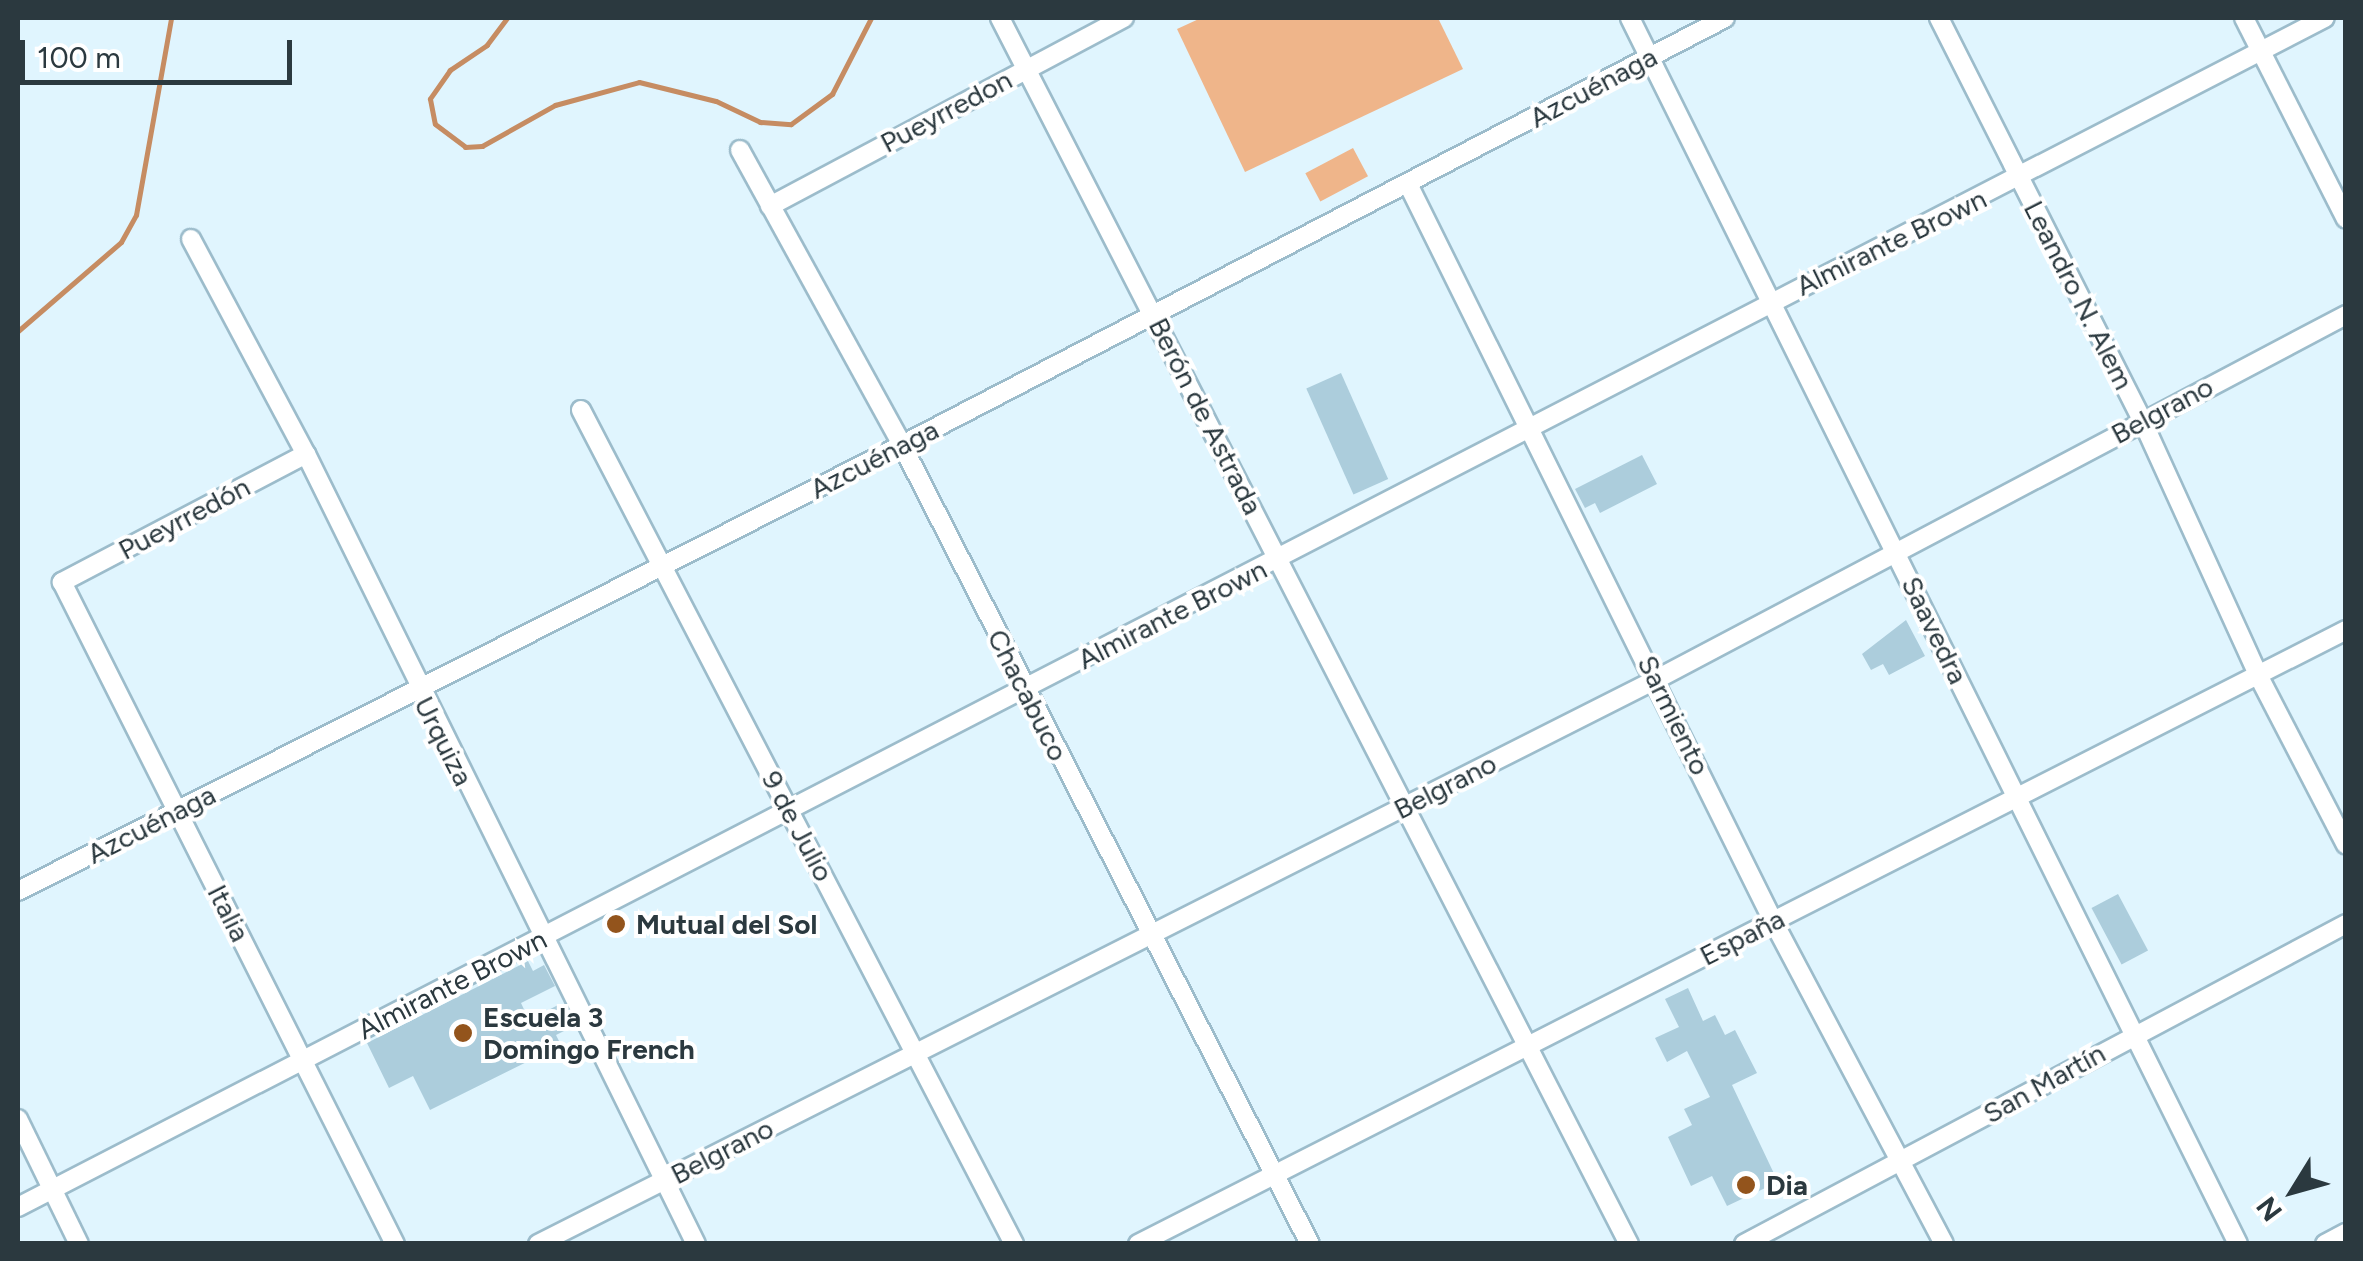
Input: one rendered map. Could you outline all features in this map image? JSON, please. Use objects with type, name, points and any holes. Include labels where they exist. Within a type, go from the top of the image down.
[{"type":"street","name":"Berón de Astrada","points":[[1000,18],[1629,1244]]},
{"type":"street","name":"Pueyrredon","points":[[770,206],[1124,18]]},
{"type":"street","name":"Saavedra","points":[[1630,18],[2238,1244]]},
{"type":"street","name":"Azcuénaga","points":[[18,890],[419,692],[1725,18]]},
{"type":"street","name":"Leandro N. Alem","points":[[1939,18],[2142,420],[2258,675],[2346,845]]},
{"type":"street","points":[[2244,18],[2346,219]]},
{"type":"street","name":"Almirante Brown","points":[[18,1207],[2325,18]]},
{"type":"street","name":"Chacabuco","points":[[740,150],[902,445],[1310,1244]]},
{"type":"street","name":"Sarmiento","points":[[1408,184],[1774,920],[1944,1244]]},
{"type":"street","name":"Urquiza","points":[[191,239],[306,454],[419,692],[696,1244]]},
{"type":"street","name":"Belgrano","points":[[538,1244],[1657,680],[2142,420],[2346,316]]},
{"type":"street","name":"9 de Julio","points":[[581,410],[1014,1244]]},
{"type":"street","name":"Pueyrredón","points":[[62,582],[306,454]]},
{"type":"street","name":"Italia","points":[[62,582],[395,1244]]},
{"type":"street","name":"España","points":[[1138,1244],[2346,630]]},
{"type":"street","name":"San Martín","points":[[1744,1244],[1902,1162],[2134,1033],[2346,924]]},
{"type":"street","points":[[18,1119],[79,1244]]},
{"type":"street","points":[[2326,1244],[2346,1232]]},
{"type":"shaded area","points":[[1201,18],[1438,18],[1463,69],[1245,172],[1177,29]]},
{"type":"shaded area","points":[[1353,148],[1368,176],[1320,202],[1305,173]]},
{"type":"building","points":[[1341,373],[1388,479],[1353,494],[1306,388]]},
{"type":"building","points":[[1642,455],[1657,484],[1600,513],[1595,503],[1585,508],[1575,489]]},
{"type":"building","points":[[1906,620],[1925,656],[1889,675],[1883,664],[1871,670],[1862,654]]},
{"type":"building","points":[[2118,894],[2148,951],[2122,965],[2092,908]]},
{"type":"building","points":[[528,961],[533,971],[544,965],[555,986],[521,1003],[529,1020],[560,1004],[572,1027],[556,1035],[561,1045],[430,1110],[413,1076],[389,1088],[367,1043]]},
{"type":"building","points":[[1688,988],[1703,1021],[1715,1015],[1725,1035],[1735,1030],[1757,1073],[1732,1085],[1778,1182],[1727,1206],[1712,1176],[1691,1186],[1668,1137],[1692,1125],[1684,1109],[1710,1097],[1687,1051],[1667,1062],[1655,1038],[1679,1027],[1665,999]]},
{"type":"waterway","points":[[18,331],[121,242],[136,215],[171,18]]},
{"type":"waterway","points":[[507,18],[487,45],[450,70],[430,99],[435,124],[465,147],[482,146],[555,105],[639,82],[716,101],[760,122],[791,124],[832,94],[871,18]]},
{"type":"place","name":"Mutual del Sol","points":[[616,924]]},
{"type":"place","name":"Escuela 3 Domingo French","points":[[463,1033]]},
{"type":"place","name":"Dia","points":[[1746,1185]]}]
